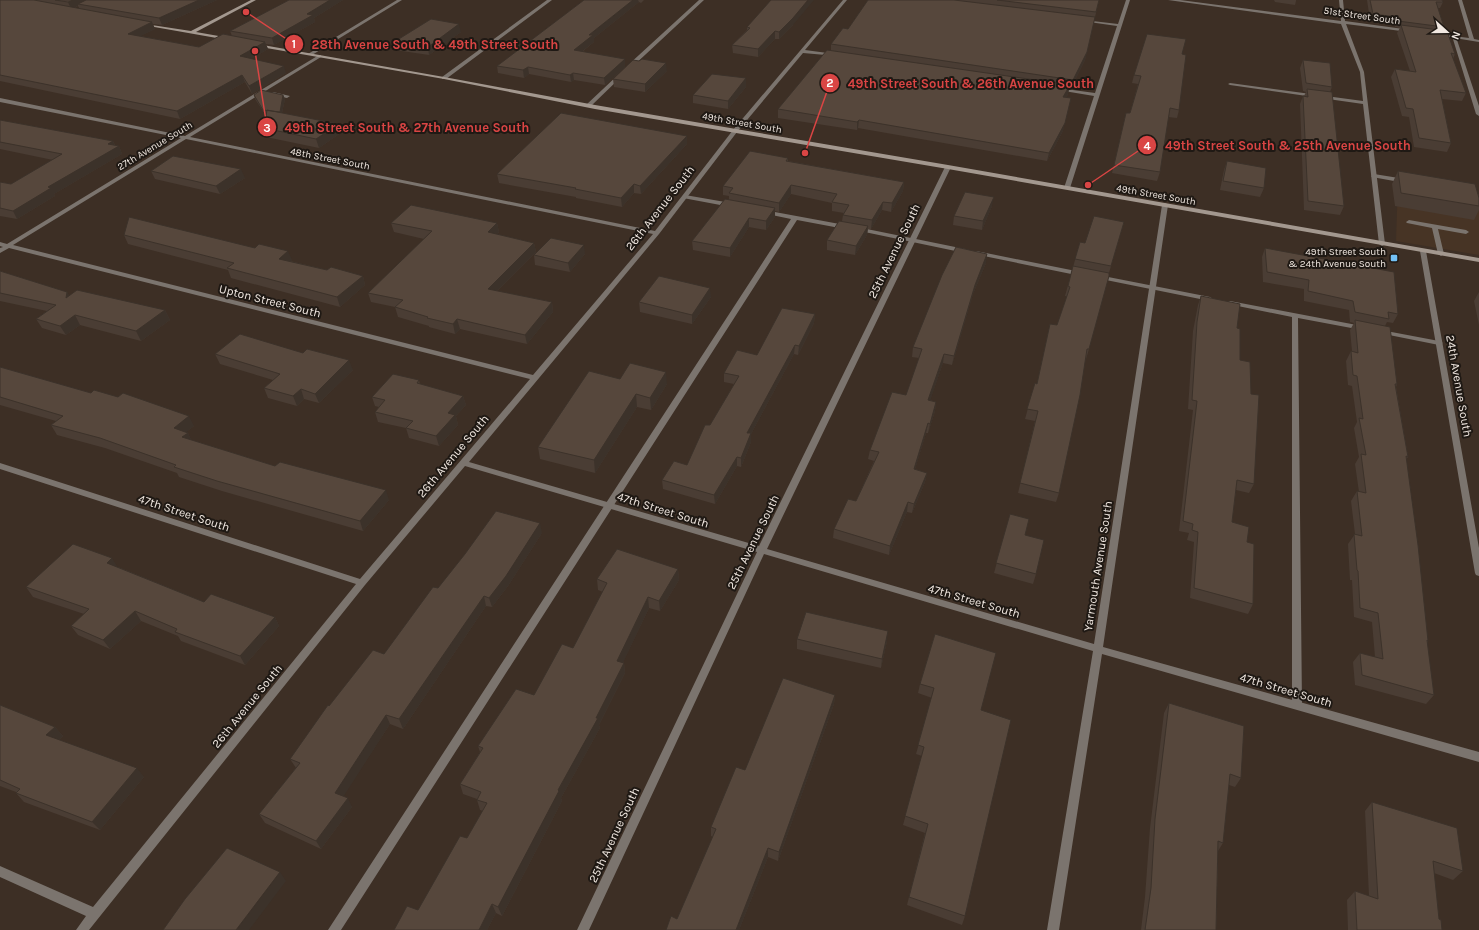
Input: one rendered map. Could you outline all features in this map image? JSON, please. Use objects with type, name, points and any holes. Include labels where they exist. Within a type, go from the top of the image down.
[{"type":"street","points":[[191,32],[254,0]]},
{"type":"street","points":[[310,54],[400,0]]},
{"type":"street","points":[[444,78],[550,0]]},
{"type":"street","points":[[588,106],[702,0]]},
{"type":"street","name":"26th Avenue South","points":[[82,930],[362,583],[657,233],[736,131],[845,0]]},
{"type":"street","points":[[1067,188],[1128,0]]},
{"type":"street","name":"51st Street South","points":[[1170,0],[1417,32]]},
{"type":"street","points":[[1341,0],[1343,22],[1362,72],[1382,244]]},
{"type":"street","points":[[1460,0],[1472,40]]},
{"type":"street","points":[[1081,21],[1119,25]]},
{"type":"street","points":[[138,24],[236,41]]},
{"type":"street","points":[[1432,34],[1479,41]]},
{"type":"street","points":[[1454,38],[1479,114]]},
{"type":"street","name":"49th Street South","points":[[251,43],[588,106],[948,167],[1479,260]]},
{"type":"street","points":[[802,51],[841,56]]},
{"type":"street","name":"27th Avenue South","points":[[0,251],[319,56]]},
{"type":"street","points":[[1230,84],[1365,103]]},
{"type":"street","points":[[1050,88],[1097,95]]},
{"type":"street","points":[[261,91],[286,96]]},
{"type":"street","name":"48th Street South","points":[[0,100],[183,139],[657,233]]},
{"type":"street","name":"25th Avenue South","points":[[583,930],[761,552],[948,167]]},
{"type":"street","points":[[1374,176],[1412,182]]},
{"type":"street","points":[[685,196],[740,207]]},
{"type":"street","name":"Yarmouth Avenue South","points":[[1053,930],[1098,649],[1165,205]]},
{"type":"street","points":[[756,210],[1439,343]]},
{"type":"street","points":[[334,930],[795,218]]},
{"type":"street","points":[[1409,222],[1466,232]]},
{"type":"street","points":[[1435,227],[1441,254]]},
{"type":"street","name":"Upton Street South","points":[[0,244],[534,378]]},
{"type":"street","name":"24th Avenue South","points":[[1422,251],[1479,573]]},
{"type":"street","points":[[1295,316],[1297,705]]},
{"type":"street","name":"47th Street South","points":[[464,463],[761,552],[1479,757]]},
{"type":"street","name":"47th Street South","points":[[0,466],[362,583]]},
{"type":"street","points":[[0,871],[95,914]]},
{"type":"shaded area","points":[[1398,181],[1479,194],[1479,255],[1396,241]]},
{"type":"building","points":[[0,0],[34,0],[152,22],[128,34],[199,47],[223,34],[265,42],[240,56],[284,66],[249,86],[242,75],[177,111],[0,75]]},
{"type":"building","points":[[55,0],[73,0],[68,2]]},
{"type":"building","points":[[86,0],[199,0],[159,18],[78,4]]},
{"type":"building","points":[[289,0],[330,0],[307,14],[313,15],[272,38],[230,31]]},
{"type":"building","points":[[584,0],[633,0],[589,35],[593,35],[574,50],[625,59],[604,78],[573,73],[570,75],[528,67],[523,70],[497,66]]},
{"type":"building","points":[[771,0],[808,0],[779,32],[775,31],[758,49],[732,45],[750,28],[747,27]]},
{"type":"building","points":[[868,0],[954,0],[1095,17],[1087,52],[1073,80],[831,44],[843,28],[848,29]]},
{"type":"building","points":[[997,0],[1099,0],[1096,12]]},
{"type":"building","points":[[1370,0],[1442,0],[1443,2],[1436,2],[1444,27],[1398,21],[1397,17],[1373,14]]},
{"type":"building","points":[[431,19],[459,24],[428,47],[394,42]]},
{"type":"building","points":[[1401,25],[1447,31],[1455,54],[1451,53],[1466,93],[1440,90],[1451,143],[1419,138],[1413,109],[1406,108],[1395,69],[1416,72]]},
{"type":"building","points":[[1147,34],[1186,39],[1182,54],[1186,55],[1179,110],[1170,108],[1160,172],[1114,165],[1126,113],[1130,113],[1141,76],[1134,75]]},
{"type":"building","points":[[827,50],[1070,85],[1063,97],[1071,98],[1065,123],[1049,153],[859,120],[857,122],[778,109]]},
{"type":"building","points":[[642,59],[666,63],[645,84],[613,79],[633,60],[639,61]]},
{"type":"building","points":[[1303,60],[1330,63],[1332,87],[1306,83]]},
{"type":"building","points":[[712,74],[746,78],[728,101],[693,95]]},
{"type":"building","points":[[1307,89],[1332,92],[1344,206],[1308,201],[1303,96],[1308,97]]},
{"type":"building","points":[[261,90],[283,95],[280,112],[263,110],[254,95]]},
{"type":"building","points":[[267,110],[339,124],[316,139],[264,128]]},
{"type":"building","points":[[561,113],[687,136],[640,186],[634,184],[621,198],[575,189],[576,188],[497,174]]},
{"type":"building","points":[[0,120],[113,141],[108,144],[119,146],[48,187],[51,188],[13,211],[0,208],[0,182],[11,184],[62,154],[0,142]]},
{"type":"building","points":[[750,151],[788,158],[786,161],[904,182],[892,203],[883,202],[872,220],[843,215],[849,205],[832,202],[837,194],[791,185],[779,203],[729,193],[733,188],[723,186]]},
{"type":"building","points":[[173,156],[241,169],[216,186],[151,171]]},
{"type":"building","points":[[1227,161],[1266,168],[1264,188],[1223,181]]},
{"type":"building","points":[[1398,171],[1475,184],[1479,198],[1479,206],[1401,193]]},
{"type":"building","points":[[965,192],[994,197],[983,221],[954,216]]},
{"type":"building","points":[[725,199],[775,208],[766,221],[749,218],[730,248],[692,241]]},
{"type":"building","points":[[411,205],[497,223],[488,232],[534,243],[488,289],[552,302],[525,335],[457,319],[453,324],[427,318],[428,317],[395,307],[403,300],[368,293],[432,231],[391,223]]},
{"type":"building","points":[[1094,216],[1124,222],[1111,266],[1075,259],[1080,242],[1085,243]]},
{"type":"building","points":[[129,217],[255,248],[259,244],[288,251],[279,259],[327,270],[331,267],[363,276],[337,297],[227,268],[234,263],[124,235]]},
{"type":"building","points":[[839,221],[868,226],[856,246],[827,240]]},
{"type":"building","points":[[551,238],[584,245],[568,263],[534,255]]},
{"type":"building","points":[[956,247],[987,254],[975,285],[954,356],[944,354],[928,400],[936,402],[914,469],[927,473],[914,504],[908,502],[890,546],[834,529],[848,499],[856,501],[879,452],[870,450],[892,392],[906,395],[922,349],[913,347],[942,275]]},
{"type":"building","points":[[1265,248],[1394,272],[1398,314],[1388,312],[1389,319],[1355,312],[1353,301],[1308,291],[1309,280],[1267,272]]},
{"type":"building","points":[[1073,266],[1109,273],[1109,276],[1089,349],[1087,349],[1080,395],[1059,493],[1020,483],[1038,411],[1027,409],[1035,383],[1037,384],[1050,324],[1057,325],[1070,287],[1068,286]]},
{"type":"building","points":[[0,271],[67,292],[66,298],[77,290],[165,310],[136,331],[75,315],[60,326],[36,319],[56,305],[0,293]]},
{"type":"building","points":[[659,276],[710,288],[692,315],[639,302]]},
{"type":"building","points":[[1201,296],[1240,304],[1237,328],[1240,329],[1240,360],[1250,362],[1251,394],[1259,395],[1254,484],[1237,480],[1232,522],[1249,527],[1247,542],[1254,544],[1253,604],[1194,588],[1198,532],[1192,530],[1193,524],[1183,521],[1197,401],[1192,400],[1197,322]]},
{"type":"building","points":[[782,308],[815,314],[799,346],[795,345],[747,433],[751,433],[741,458],[737,457],[714,495],[662,480],[674,461],[687,465],[705,425],[710,425],[739,376],[724,373],[737,350],[757,355]]},
{"type":"building","points":[[1355,320],[1390,327],[1397,384],[1395,384],[1408,457],[1406,456],[1418,545],[1434,695],[1362,675],[1360,653],[1383,659],[1378,613],[1360,608],[1354,534],[1362,536],[1357,491],[1366,493],[1361,454],[1366,455],[1359,418],[1363,419],[1357,376],[1353,375],[1351,351],[1358,353]]},
{"type":"building","points":[[240,334],[303,353],[307,349],[349,360],[315,394],[301,389],[293,396],[264,388],[280,374],[215,354]]},
{"type":"building","points":[[630,363],[666,372],[650,398],[636,394],[594,460],[538,447],[589,371],[620,379]]},
{"type":"building","points":[[0,367],[91,393],[94,390],[118,397],[123,393],[189,416],[174,428],[188,433],[182,437],[275,466],[280,462],[386,490],[360,521],[217,481],[174,467],[176,465],[100,438],[51,425],[63,416],[0,397]]},
{"type":"building","points":[[393,374],[419,380],[417,383],[463,396],[448,413],[455,415],[436,436],[406,428],[413,421],[375,412],[385,400],[372,397]]},
{"type":"building","points":[[496,511],[540,523],[506,576],[489,598],[484,596],[399,719],[386,715],[335,793],[348,798],[316,841],[259,814],[300,763],[290,759],[328,705],[329,706],[373,650],[384,654],[433,587],[438,588]]},
{"type":"building","points":[[1010,514],[1029,519],[1025,535],[1044,540],[1036,574],[996,563]]},
{"type":"building","points":[[73,544],[112,558],[107,563],[204,602],[211,594],[275,617],[240,656],[175,632],[177,629],[135,611],[103,640],[71,626],[89,609],[26,587]]},
{"type":"building","points":[[617,549],[678,569],[659,601],[648,597],[617,661],[624,663],[596,718],[598,718],[558,790],[559,791],[498,907],[492,904],[479,930],[394,930],[407,906],[418,910],[460,836],[467,838],[487,803],[477,800],[481,792],[460,784],[483,748],[478,746],[516,689],[534,695],[562,644],[573,648],[607,583],[597,579]]},
{"type":"building","points":[[806,612],[888,631],[882,659],[797,639]]},
{"type":"building","points":[[935,634],[996,653],[981,710],[1011,720],[965,916],[909,897],[928,824],[905,816],[924,747],[918,745],[934,688],[920,684]]},
{"type":"building","points":[[783,678],[835,695],[779,852],[768,848],[736,930],[666,930],[671,916],[677,919],[716,829],[711,827],[736,767],[745,770]]},
{"type":"building","points":[[1169,703],[1244,726],[1241,778],[1230,774],[1223,843],[1218,841],[1216,930],[1145,930],[1151,888],[1155,819]]},
{"type":"building","points":[[0,705],[55,727],[46,735],[137,768],[92,822],[16,793],[20,789],[0,780]]},
{"type":"building","points":[[1372,802],[1457,828],[1463,871],[1433,861],[1439,919],[1441,920],[1442,930],[1357,930],[1355,891],[1378,899]]},
{"type":"building","points":[[227,848],[280,872],[236,930],[163,930],[185,899]]},
{"type":"place","name":"28th Avenue South & 49th Street South","points":[[246,12]]},
{"type":"place","name":"49th Street South & 27th Avenue South","points":[[255,51]]},
{"type":"place","name":"49th Street South & 26th Avenue South","points":[[805,153]]},
{"type":"place","name":"49th Street South & 25th Avenue South","points":[[1088,185]]},
{"type":"place","name":"49th Street South & 24th Avenue South","points":[[1394,258]]}]
